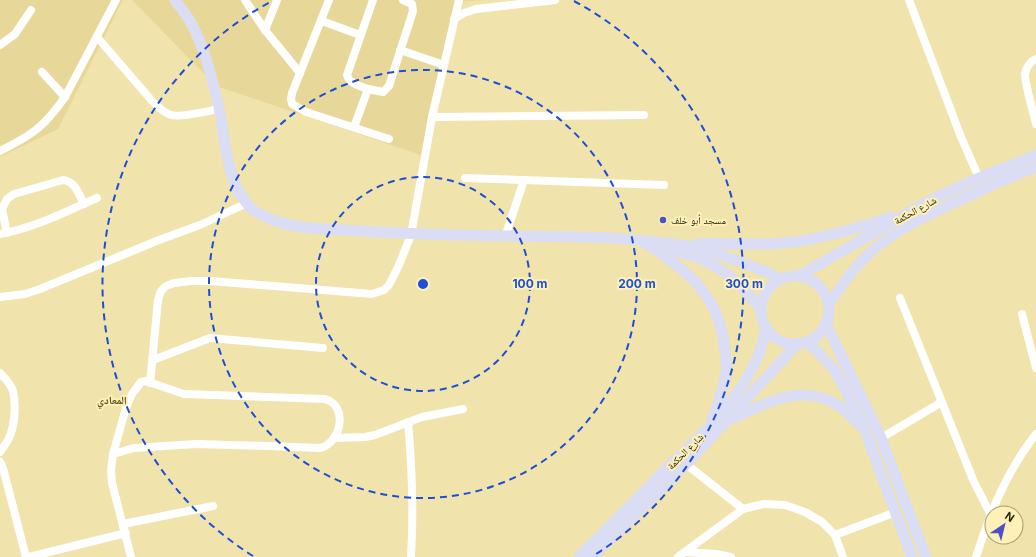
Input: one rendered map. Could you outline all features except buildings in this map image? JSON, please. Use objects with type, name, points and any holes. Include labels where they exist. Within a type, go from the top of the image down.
[{"type":"street","points":[[0,151],[33,134],[45,123],[65,97],[116,0]]},
{"type":"street","points":[[175,0],[198,36],[208,64],[219,109],[230,172],[238,190],[252,209],[263,216],[286,224],[315,228],[411,234],[505,237],[588,237],[672,243],[775,243],[793,242],[831,235],[911,211]]},
{"type":"street","points":[[246,0],[265,30],[300,73]]},
{"type":"street","points":[[265,30],[277,0]]},
{"type":"street","points":[[329,0],[322,21],[292,93],[292,104],[306,112],[389,139]]},
{"type":"street","points":[[373,0],[347,75],[352,82],[381,92],[387,89],[413,11],[412,4],[403,0]]},
{"type":"street","points":[[150,383],[158,300],[161,291],[166,286],[178,282],[210,281],[286,286],[359,294],[378,293],[389,285],[411,234],[432,117],[459,0]]},
{"type":"street","points":[[454,19],[476,8],[555,0]]},
{"type":"street","points":[[909,0],[961,137],[979,178]]},
{"type":"street","points":[[0,45],[15,34],[31,10]]},
{"type":"street","points":[[322,21],[360,35]]},
{"type":"street","points":[[97,37],[153,102],[166,113],[173,116],[219,109]]},
{"type":"street","points":[[400,50],[444,65]]},
{"type":"street","points":[[1036,59],[1030,64],[1025,75],[1036,124]]},
{"type":"street","points":[[42,72],[65,97]]},
{"type":"street","points":[[354,127],[368,88]]},
{"type":"street","points":[[432,117],[644,115]]},
{"type":"street","name":"شارع الحكمة","points":[[799,276],[911,211],[979,178],[1036,155]]},
{"type":"street","name":"شارع الحكمة","points":[[829,304],[862,261],[873,250],[889,238],[924,217],[950,204],[1036,167]]},
{"type":"street","points":[[465,178],[664,185]]},
{"type":"street","points":[[84,204],[74,185],[70,181],[63,180],[14,194],[7,199],[2,209],[4,234],[18,231],[43,222],[84,204],[97,198]]},
{"type":"street","points":[[505,237],[524,180]]},
{"type":"street","points":[[0,297],[25,294],[40,289],[159,240],[200,225],[247,203]]},
{"type":"street","points":[[632,240],[680,252],[710,262],[722,269],[734,279],[748,292],[761,309]]},
{"type":"street","points":[[645,243],[674,262],[698,285],[712,303],[723,330],[726,372],[720,397],[709,427]]},
{"type":"street","points":[[672,243],[710,251],[771,274],[780,279]]},
{"type":"street","points":[[799,276],[811,280],[821,288],[829,304],[828,318],[820,334],[802,343],[791,344],[779,340],[763,322],[761,309],[766,292],[775,282],[786,277],[799,276]]},
{"type":"street","points":[[900,298],[974,482],[986,505]]},
{"type":"street","points":[[1022,314],[1036,368]]},
{"type":"street","points":[[826,324],[881,438],[926,557]]},
{"type":"street","name":"شارع الحكمة","points":[[579,557],[709,427],[738,390],[751,370],[758,356],[766,327]]},
{"type":"street","points":[[153,360],[210,338],[322,348]]},
{"type":"street","points":[[802,343],[837,373],[865,431],[912,557]]},
{"type":"street","name":"شارع الحكمة","points":[[592,557],[686,464],[802,343]]},
{"type":"street","points":[[0,373],[8,382],[13,391],[14,424],[9,439],[0,452]]},
{"type":"street","points":[[113,454],[134,448],[196,444],[326,447],[334,438],[339,426],[340,415],[338,409],[331,401],[325,399],[184,394],[150,383],[141,382],[132,394],[126,408],[113,454],[111,470],[111,478],[131,557]]},
{"type":"street","points":[[728,420],[779,398],[813,395],[828,399],[840,406],[865,431]]},
{"type":"street","points":[[881,438],[942,402]]},
{"type":"street","points":[[334,438],[365,437],[375,435],[422,417],[463,409]]},
{"type":"street","points":[[408,422],[412,468],[413,519],[411,557]]},
{"type":"street","points":[[995,505],[1007,477],[1036,434]]},
{"type":"street","points":[[0,462],[28,557],[126,533]]},
{"type":"street","points":[[686,464],[743,509]]},
{"type":"street","points":[[678,557],[743,509],[764,504],[785,505],[805,512],[822,522],[835,535],[843,557]]},
{"type":"street","points":[[123,524],[214,506]]},
{"type":"street","points":[[835,535],[896,512]]},
{"type":"street","points":[[976,557],[984,534]]},
{"type":"street","points":[[686,552],[716,554],[731,557]]},
{"type":"shaded area","points":[[0,0],[123,0],[58,129],[0,157]]},
{"type":"shaded area","points":[[132,0],[486,0],[459,2],[421,155],[216,86]]},
{"type":"place","name":"مسجد أبو خلف","points":[[663,220]]},
{"type":"district","name":"المعادي","points":[[112,400]]}]
